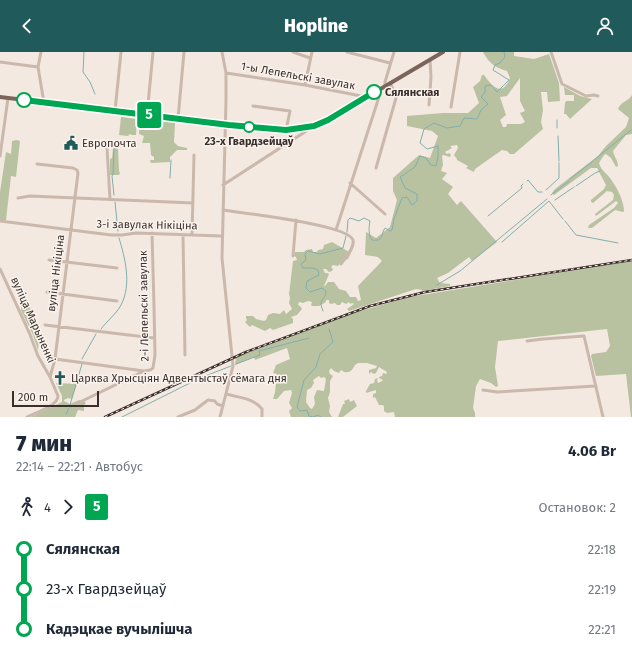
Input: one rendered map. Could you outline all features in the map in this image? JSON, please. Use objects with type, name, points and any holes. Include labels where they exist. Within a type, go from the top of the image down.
[{"type":"main road","points":[[0,97],[178,119],[286,130],[314,126],[441,53]]},
{"type":"street","points":[[41,52],[38,67],[44,103]]},
{"type":"street","points":[[114,111],[121,52]]},
{"type":"street","points":[[147,115],[153,52]]},
{"type":"street","points":[[178,119],[184,52]]},
{"type":"street","points":[[220,417],[233,366],[221,236],[226,73],[222,52]]},
{"type":"street","points":[[293,52],[310,58]]},
{"type":"street","points":[[305,85],[312,52]]},
{"type":"street","points":[[346,52],[357,53],[390,63]]},
{"type":"street","points":[[385,86],[394,52]]},
{"type":"street","points":[[451,107],[460,52]]},
{"type":"street","points":[[551,52],[562,84],[586,96],[598,96]]},
{"type":"street","points":[[429,105],[431,77],[430,60]]},
{"type":"street","points":[[0,62],[38,67]]},
{"type":"street","name":"1-ы Лепельскі завулак","points":[[226,73],[305,85],[366,97]]},
{"type":"street","points":[[376,168],[396,98],[390,83]]},
{"type":"street","points":[[336,230],[379,97],[378,90]]},
{"type":"street","points":[[0,156],[8,98]]},
{"type":"street","points":[[253,106],[290,111],[286,130]]},
{"type":"street","points":[[0,117],[5,118]]},
{"type":"street","points":[[223,185],[314,126]]},
{"type":"street","points":[[107,148],[110,199]]},
{"type":"street","points":[[192,235],[194,155]]},
{"type":"street","name":"вуліца Нікіціна","points":[[37,164],[74,168],[77,170],[75,198],[55,359],[50,377]]},
{"type":"street","points":[[350,183],[385,214]]},
{"type":"street","points":[[18,198],[30,196],[193,203]]},
{"type":"street","points":[[222,210],[296,220],[336,230],[349,235],[353,241],[352,247],[341,264]]},
{"type":"street","points":[[293,256],[296,220]]},
{"type":"street","name":"3-і завулак Нікіціна","points":[[0,221],[111,235],[152,233],[221,236]]},
{"type":"street","name":"2-і Лепельскі завулак","points":[[144,371],[150,370],[154,366],[152,233]]},
{"type":"street","points":[[184,235],[185,355]]},
{"type":"street","points":[[49,260],[117,268]]},
{"type":"street","name":"вуліца Марыненкі","points":[[0,269],[29,332],[38,356],[58,393],[58,400],[55,404],[27,417]]},
{"type":"street","points":[[47,292],[117,301]]},
{"type":"street","points":[[45,325],[154,338]]},
{"type":"street","points":[[528,342],[543,339],[584,336],[603,417]]},
{"type":"street","points":[[55,359],[144,371]]},
{"type":"street","points":[[134,369],[135,376]]},
{"type":"street","points":[[76,404],[144,371]]},
{"type":"street","points":[[483,390],[500,392],[596,386]]},
{"type":"street","points":[[226,394],[247,398],[256,403],[262,409],[262,417]]},
{"type":"street","points":[[178,417],[194,410],[208,400],[215,401],[217,404],[223,406]]},
{"type":"green space","points":[[483,52],[514,52],[514,56],[534,59],[549,54],[559,83],[560,101],[548,102],[547,92],[541,92],[543,110],[541,122],[543,129],[514,154],[510,154],[507,151],[502,150],[475,169],[474,172],[466,168],[468,166],[457,160],[454,155],[458,148],[457,145],[450,146],[452,148],[445,152],[451,155],[450,157],[442,156],[443,165],[441,171],[447,173],[442,179],[453,187],[448,194],[457,205],[461,201],[497,242],[472,261],[469,257],[448,273],[437,278],[440,283],[450,284],[450,286],[422,291],[416,289],[349,311],[347,309],[354,304],[350,304],[349,302],[346,304],[342,302],[340,305],[337,305],[335,303],[331,304],[329,303],[329,300],[326,300],[326,302],[319,306],[312,306],[312,302],[299,302],[298,305],[302,309],[297,315],[291,317],[293,319],[293,323],[273,330],[270,328],[265,331],[252,325],[250,327],[245,322],[247,320],[246,316],[253,316],[256,319],[264,321],[268,315],[273,313],[280,314],[284,310],[286,314],[292,309],[289,303],[289,294],[293,261],[297,260],[294,256],[295,252],[304,252],[312,249],[313,252],[317,252],[318,250],[323,249],[324,245],[332,242],[351,253],[348,259],[341,262],[338,266],[333,265],[331,267],[333,269],[332,271],[329,272],[326,269],[323,269],[325,273],[329,274],[324,286],[328,282],[334,282],[339,289],[346,291],[350,297],[356,297],[358,301],[361,300],[358,286],[382,261],[378,257],[365,255],[366,232],[376,238],[390,227],[397,200],[393,191],[393,178],[419,155],[430,158],[438,136],[432,131],[407,126],[407,116],[443,113],[468,113],[479,103],[473,87],[480,81],[482,75],[484,75],[490,83],[497,88],[504,88],[510,78],[507,71],[496,67]],"holes":[[[520,78],[520,101],[525,111],[520,113],[525,122],[521,124],[507,124],[506,127],[503,127],[500,120],[506,115],[500,97],[507,96]]]},
{"type":"green space","points":[[564,87],[580,96],[592,99],[570,119],[566,114],[564,114],[565,103],[566,101],[574,101],[574,95],[565,95]]},
{"type":"green space","points":[[632,95],[632,134],[626,135],[613,151],[618,166],[616,167],[611,158],[606,154],[599,163],[601,168],[614,184],[623,204],[624,211],[615,210],[592,228],[588,228],[589,225],[614,208],[618,203],[616,201],[596,216],[595,214],[613,200],[614,195],[612,192],[607,191],[593,203],[591,202],[591,200],[604,189],[606,185],[597,168],[591,168],[554,195],[552,193],[555,189],[598,156],[626,127],[629,118],[618,109]]},
{"type":"green space","points":[[121,117],[137,119],[136,135],[119,135]]},
{"type":"green space","points":[[140,119],[175,123],[174,142],[178,146],[187,148],[187,150],[177,150],[170,157],[170,162],[151,163],[150,160],[154,160],[154,157],[151,155],[150,143],[142,143],[144,136],[139,134]]},
{"type":"green space","points":[[12,141],[20,141],[16,177],[11,176],[6,220],[0,220],[0,192],[6,152],[11,154]]},
{"type":"green space","points":[[113,149],[118,149],[120,173],[119,175],[110,175],[110,159],[112,158]]},
{"type":"green space","points":[[632,261],[632,417],[626,374],[596,376],[591,356],[592,354],[606,352],[610,346],[607,329],[498,341],[495,367],[498,386],[496,387],[491,383],[480,379],[476,386],[473,408],[475,417],[395,417],[394,412],[387,413],[384,411],[383,405],[379,405],[375,397],[373,398],[373,394],[376,393],[376,390],[366,393],[370,384],[374,383],[375,379],[378,378],[378,383],[382,381],[383,380],[379,377],[382,376],[383,373],[386,374],[387,372],[379,367],[376,373],[374,374],[371,372],[369,374],[369,370],[376,368],[377,366],[367,363],[358,363],[351,371],[348,372],[341,370],[339,373],[331,368],[329,371],[333,376],[330,381],[330,392],[328,398],[330,406],[329,412],[332,417],[291,417],[289,411],[292,408],[289,403],[292,393],[291,390],[284,391],[277,399],[273,399],[277,374],[273,373],[276,365],[290,359],[287,348],[255,360],[254,357],[235,365],[236,357],[246,353],[350,314],[409,297]],"holes":[[[319,376],[321,378],[324,377],[326,379],[324,391],[317,390],[314,397],[315,404],[312,409],[306,402],[307,390],[311,388],[314,383],[313,380]]]},
{"type":"green space","points":[[20,289],[40,327],[38,350],[33,335],[21,310],[22,303],[19,295]]},
{"type":"green space","points":[[56,383],[77,384],[72,399],[68,398],[64,401],[70,404],[79,400],[84,401],[86,403],[84,405],[84,411],[78,410],[75,417],[31,417],[62,402],[62,396]]},
{"type":"green space","points":[[349,399],[350,402],[354,400],[357,406],[343,417],[338,417],[343,404],[345,404],[344,401]]},
{"type":"waterway","points":[[84,52],[83,72],[90,82],[95,94]]},
{"type":"waterway","points":[[347,232],[348,220],[350,218],[359,221],[364,218],[370,221],[369,233],[372,240],[379,240],[382,237],[385,228],[390,231],[392,230],[394,219],[402,198],[407,197],[412,205],[417,201],[417,194],[405,188],[400,177],[415,167],[420,156],[426,158],[431,165],[436,166],[438,146],[427,149],[420,143],[424,129],[434,123],[447,128],[460,126],[464,118],[477,119],[481,110],[488,104],[481,97],[485,92],[485,86],[491,85],[497,92],[509,80],[493,70],[495,65],[500,63],[505,57],[504,52]]},
{"type":"waterway","points":[[557,120],[557,128]]},
{"type":"waterway","points":[[594,160],[631,130]]},
{"type":"waterway","points":[[558,136],[559,161]]},
{"type":"waterway","points":[[114,148],[112,176],[114,195]]},
{"type":"waterway","points":[[170,178],[171,160]]},
{"type":"waterway","points":[[570,179],[593,161]]},
{"type":"waterway","points":[[546,190],[559,178],[559,163]]},
{"type":"waterway","points":[[576,186],[600,171]]},
{"type":"waterway","points":[[527,181],[528,180],[538,192],[542,192]]},
{"type":"waterway","points":[[551,195],[569,181]]},
{"type":"waterway","points":[[488,216],[522,188],[521,186],[523,184]]},
{"type":"waterway","points":[[555,200],[574,187]]},
{"type":"waterway","points":[[437,285],[460,271],[547,199]]},
{"type":"waterway","points":[[502,242],[549,201],[563,219]]},
{"type":"waterway","points":[[115,202],[118,231]]},
{"type":"waterway","points":[[565,221],[576,235],[618,243]]},
{"type":"waterway","points":[[323,311],[321,302],[325,297],[326,291],[322,288],[310,292],[306,288],[307,281],[319,275],[318,270],[313,268],[303,268],[301,264],[306,260],[305,254],[308,251],[320,254],[343,248],[346,236]]},
{"type":"waterway","points":[[101,329],[121,305],[126,288],[127,280],[125,262],[119,238]]},
{"type":"waterway","points":[[321,417],[318,415],[313,417],[309,416],[307,410],[300,411],[297,407],[304,380],[316,367],[320,354],[333,342],[329,329]]},
{"type":"waterway","points":[[82,359],[96,334]]},
{"type":"waterway","points":[[236,364],[260,355],[259,351],[309,338]]},
{"type":"waterway","points":[[70,405],[82,364]]},
{"type":"waterway","points":[[122,417],[200,378],[231,366]]},
{"type":"waterway","points":[[66,414],[69,408]]},
{"type":"railway","points":[[105,417],[246,352],[370,306],[425,292],[632,260]]},
{"type":"bus line","name":"5","points":[[24,100],[229,125],[286,130],[314,126],[328,120],[374,92]]},
{"type":"place","name":"Сялянская","points":[[374,92]]},
{"type":"place","name":"23-х Гвардзейцаў","points":[[249,127]]},
{"type":"place","name":"Европочта","points":[[71,143]]},
{"type":"place","name":"Царква Хрысціян Адвентыстаў сёмага дня","points":[[60,378]]}]
